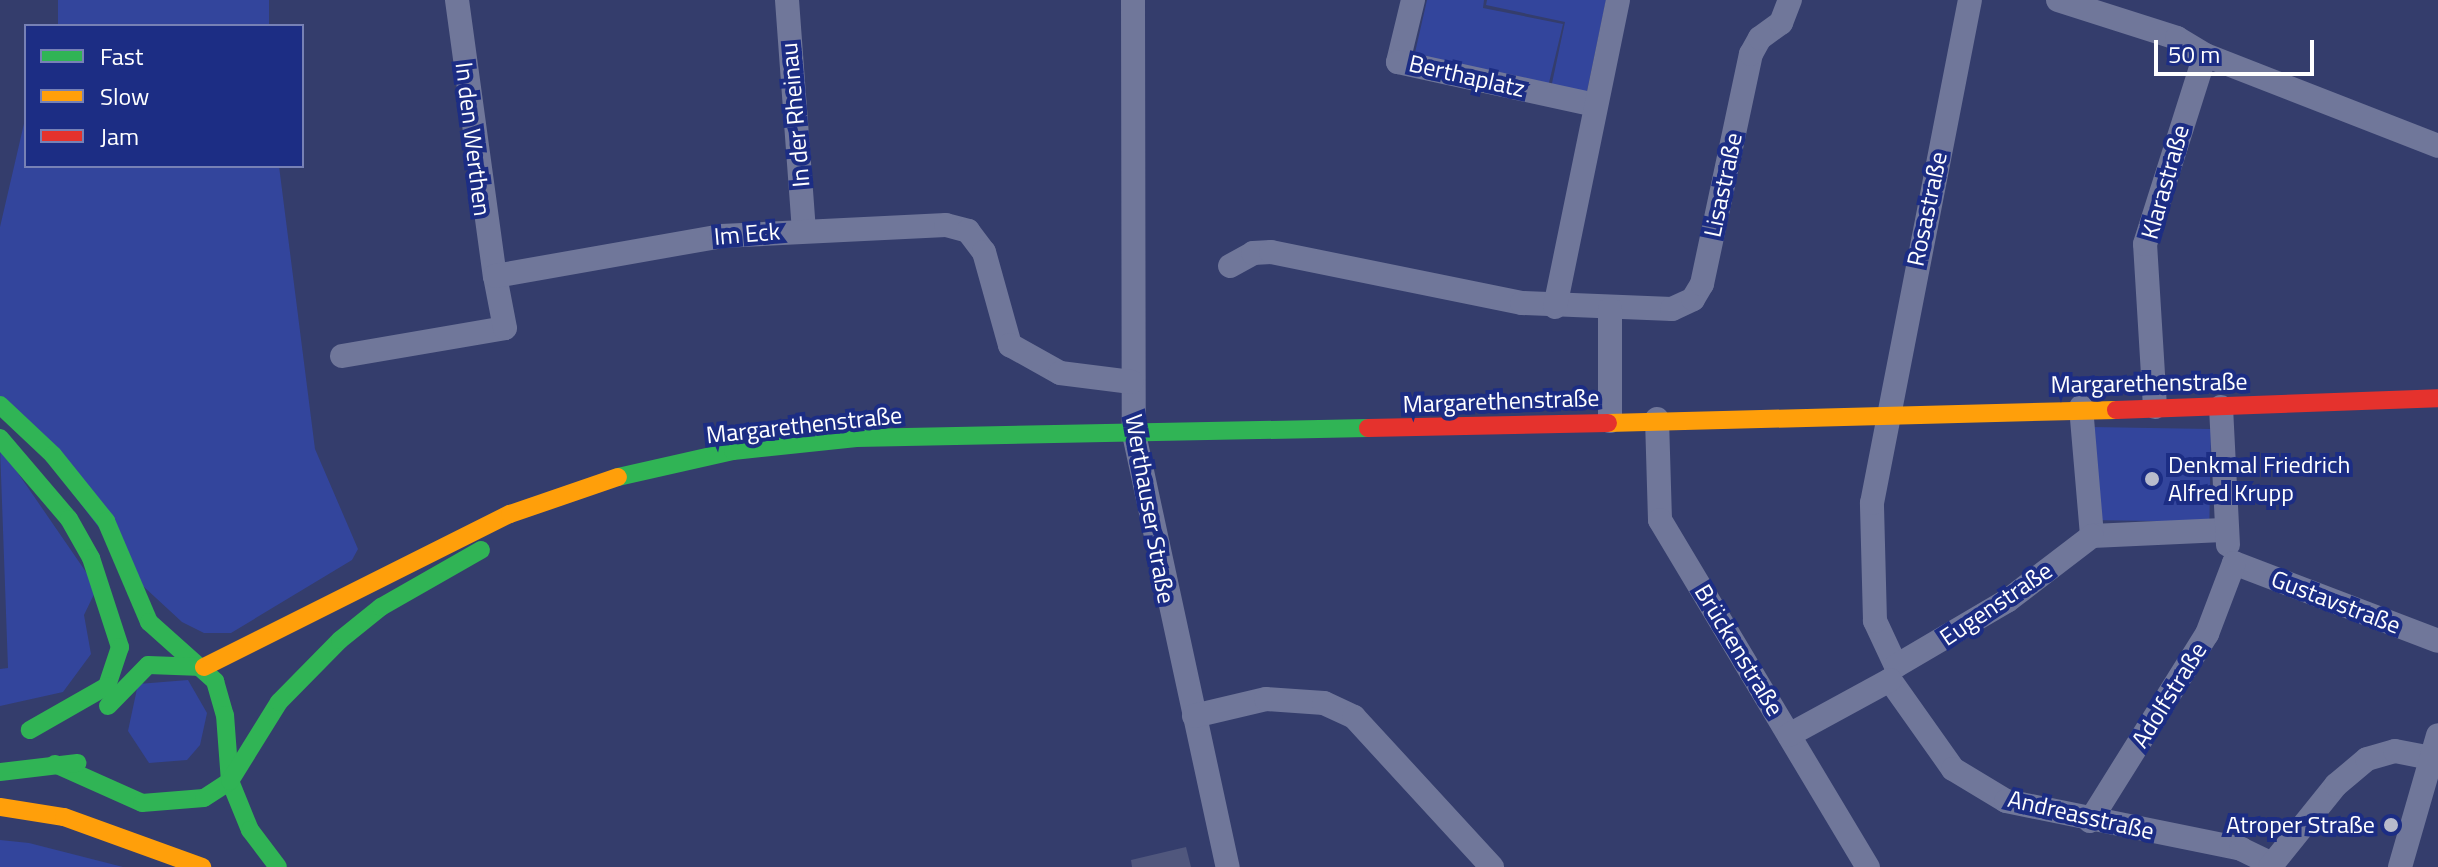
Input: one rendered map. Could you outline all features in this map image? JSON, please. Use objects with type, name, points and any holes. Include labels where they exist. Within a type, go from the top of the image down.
[{"type":"main road","name":"Margarethenstraße","points":[[204,667],[247,651],[438,546],[510,514],[572,496],[626,474],[748,450],[856,438],[1134,434],[1657,419],[1884,418],[2081,407],[2221,407],[2438,398]]},
{"type":"main road","points":[[0,405],[53,455],[106,521],[149,622],[204,667],[221,694],[230,781],[250,830],[278,867]]},
{"type":"main road","points":[[0,438],[69,519],[91,558],[120,647],[107,686],[22,731],[87,719],[148,665],[204,667]]},
{"type":"main road","name":"Margarethenstraße","points":[[230,781],[279,702],[340,640],[381,607],[572,496]]},
{"type":"main road","points":[[211,764],[225,738]]},
{"type":"main road","points":[[0,772],[89,762],[170,784],[195,777]]},
{"type":"main road","points":[[55,764],[142,803],[185,804],[230,781]]},
{"type":"main road","points":[[0,807],[64,817],[202,867]]},
{"type":"street","name":"In den Werthen","points":[[457,0],[495,276]]},
{"type":"street","name":"In der Rheinau","points":[[787,0],[804,229]]},
{"type":"street","name":"Werthauser Straße","points":[[1133,0],[1131,382],[1134,434],[1228,867]]},
{"type":"street","name":"Berthaplatz","points":[[1413,0],[1398,62],[1595,105]]},
{"type":"street","points":[[1555,307],[1618,0]]},
{"type":"street","name":"Lisastraße","points":[[1230,266],[1253,253],[1271,252],[1555,307],[1672,309],[1693,299],[1702,284],[1751,54],[1760,38],[1781,23],[1790,0]]},
{"type":"street","name":"Rosastraße","points":[[1884,418],[1970,0]]},
{"type":"street","points":[[2058,0],[2177,38],[2205,55],[2438,146]]},
{"type":"street","name":"Klarastraße","points":[[2155,407],[2145,244],[2205,55]]},
{"type":"street","name":"Im Eck","points":[[495,276],[721,236],[804,229],[946,225],[968,231],[984,252],[1010,345],[1060,373],[1131,382]]},
{"type":"street","points":[[342,356],[505,328],[495,276]]},
{"type":"street","points":[[1610,309],[1610,421]]},
{"type":"street","points":[[2081,407],[2092,536],[2223,530]]},
{"type":"street","points":[[2221,407],[2223,530],[2234,563]]},
{"type":"street","name":"Andreasstraße","points":[[1884,418],[1872,503],[1871,588],[1875,621],[1893,673],[1953,769],[2006,801],[2090,821],[2241,849],[2271,866]]},
{"type":"street","name":"Brückenstraße","points":[[1657,419],[1660,520],[1868,867]]},
{"type":"street","name":"Eugenstraße","points":[[1789,735],[2007,601],[2092,536]]},
{"type":"street","name":"Gustavstraße","points":[[2234,563],[2438,641]]},
{"type":"street","name":"Adolfstraße","points":[[2090,821],[2207,634],[2234,563]]},
{"type":"street","points":[[1194,716],[1266,699],[1324,703],[1354,717],[1492,867]]},
{"type":"street","points":[[2271,866],[2336,785],[2367,759],[2395,751],[2434,747],[2400,867]]},
{"type":"shaded area","points":[[58,0],[269,0],[269,24],[58,24]]},
{"type":"shaded area","points":[[1427,0],[1484,0],[1483,8],[1563,24],[1548,87],[1414,57]]},
{"type":"shaded area","points":[[1487,0],[1606,0],[1586,96],[1551,88],[1565,22],[1486,5]]},
{"type":"shaded area","points":[[24,124],[24,168],[279,168],[315,449],[358,549],[352,560],[231,633],[204,633],[182,622],[143,586],[0,397],[0,227]]},
{"type":"shaded area","points":[[2092,427],[2211,429],[2209,522],[2090,520]]},
{"type":"shaded area","points":[[0,447],[97,588],[84,615],[91,654],[63,692],[0,706],[0,669],[8,668]]},
{"type":"shaded area","points":[[188,680],[207,713],[200,745],[187,760],[149,763],[128,731],[138,684]]},
{"type":"shaded area","points":[[0,840],[29,843],[123,867],[0,867]]},
{"type":"building","points":[[1186,847],[1191,867],[1132,867],[1131,860]]},
{"type":"traffic: fast","points":[[0,405],[53,455],[106,521],[149,622],[215,681],[225,715],[230,781],[250,830],[278,867]]},
{"type":"traffic: fast","points":[[618,477],[733,451],[856,438],[1368,428]]},
{"type":"traffic: fast","points":[[0,438],[69,519],[91,558],[120,647],[107,686],[30,730]]},
{"type":"traffic: fast","points":[[55,764],[142,803],[204,798],[230,781],[279,702],[340,640],[381,607],[481,550]]},
{"type":"traffic: fast","points":[[108,706],[148,665],[202,667]]},
{"type":"traffic: fast","points":[[0,772],[77,763]]},
{"type":"traffic: slow","points":[[1608,423],[2116,410]]},
{"type":"traffic: slow","points":[[204,667],[510,514],[618,477]]},
{"type":"traffic: slow","points":[[0,807],[64,817],[202,867]]},
{"type":"traffic: jam","points":[[2116,410],[2438,398]]},
{"type":"traffic: jam","points":[[1368,428],[1608,423]]},
{"type":"place","name":"Denkmal Friedrich Alfred Krupp","points":[[2152,479]]},
{"type":"place","name":"Atroper Straße","points":[[2391,825]]}]
